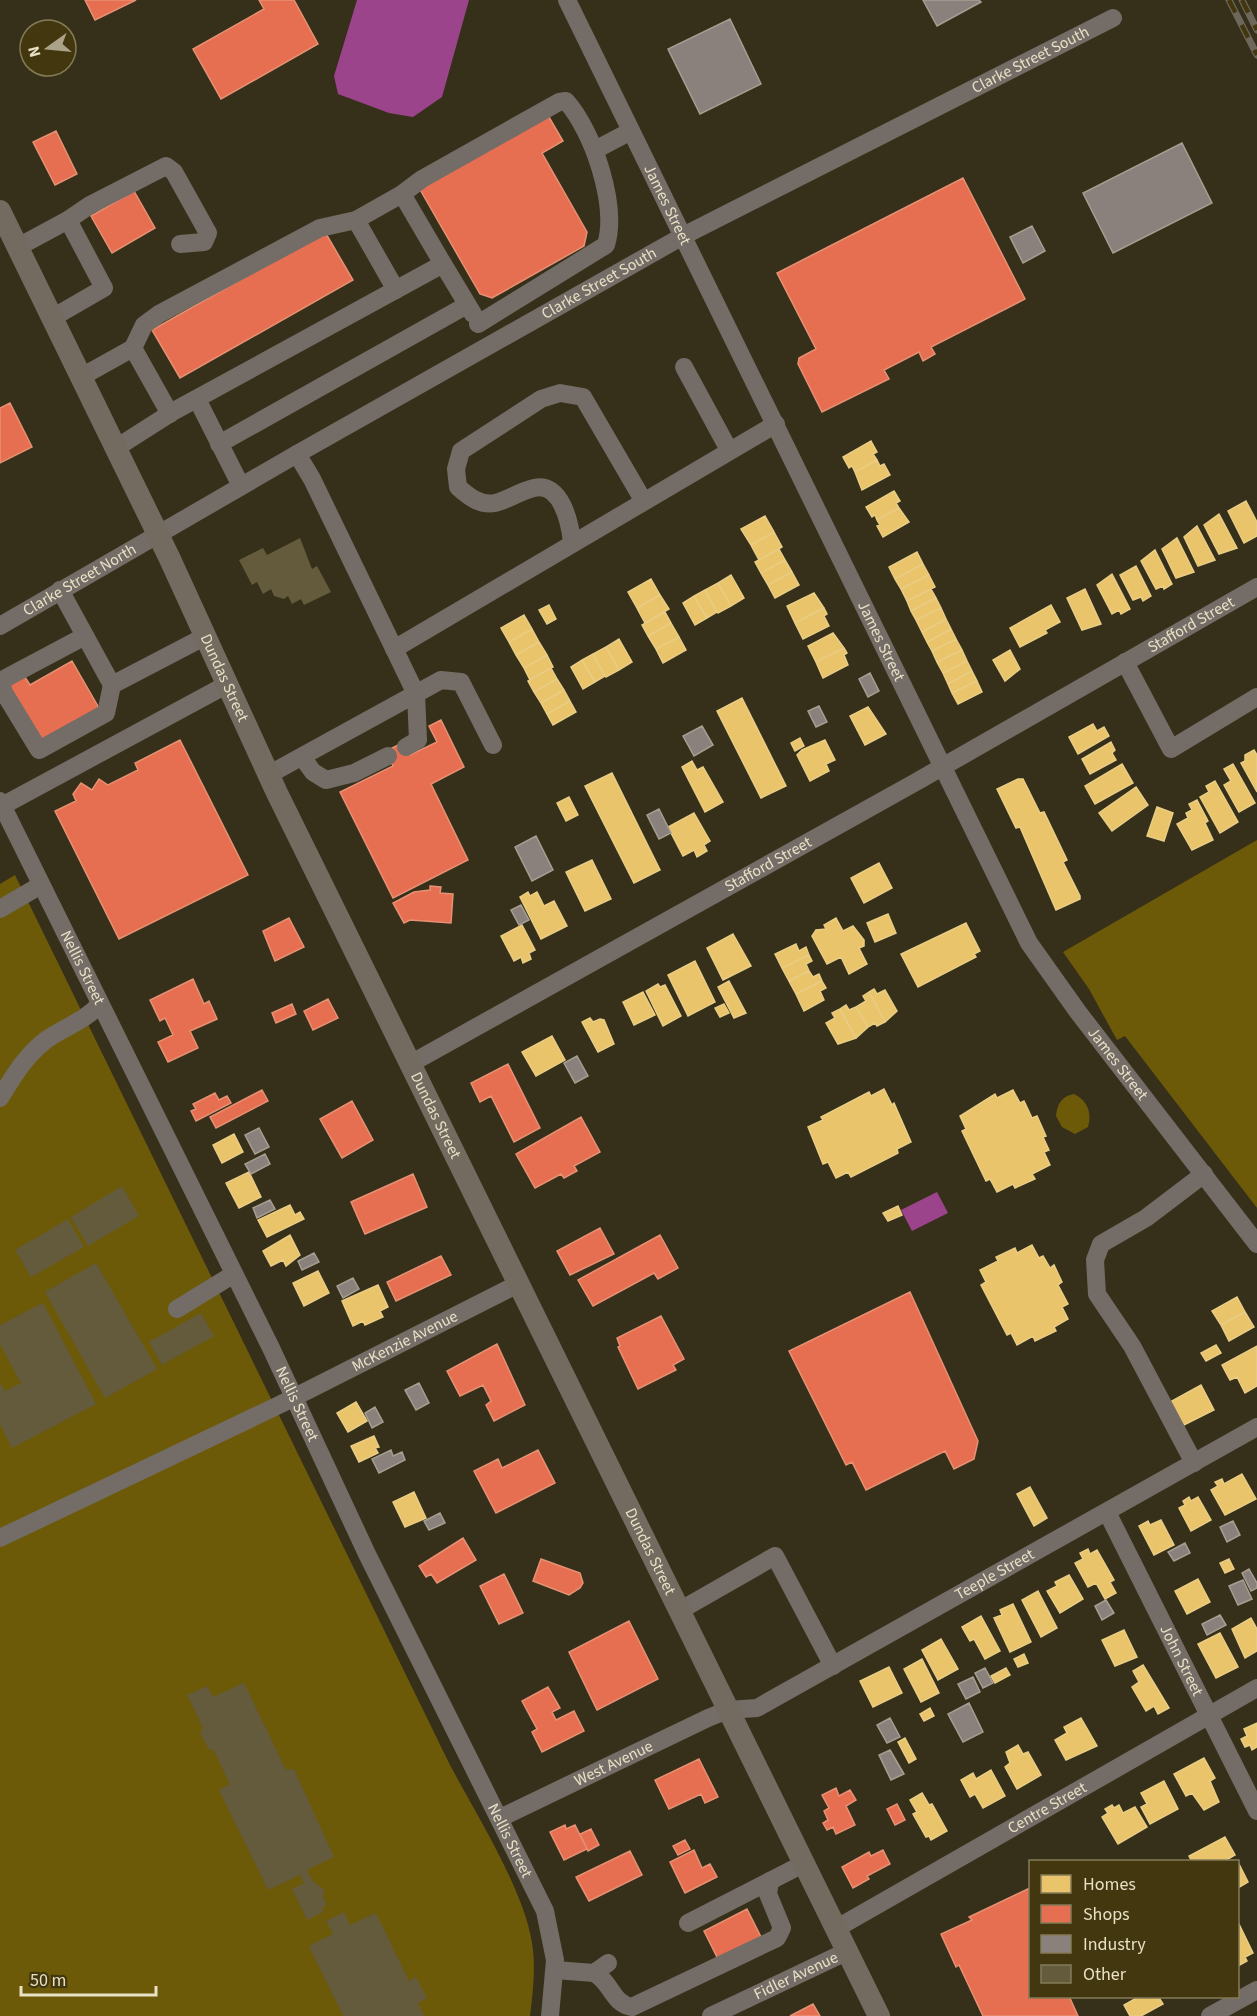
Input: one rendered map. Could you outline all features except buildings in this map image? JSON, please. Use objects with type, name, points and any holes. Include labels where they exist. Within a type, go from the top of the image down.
[{"type":"main road","name":"Dundas Street","points":[[0,211],[158,535],[268,775],[879,2016]]},
{"type":"street","name":"James Street","points":[[567,0],[944,766],[990,866],[1044,965],[1257,1244]]},
{"type":"street","name":"Clarke Street South","points":[[158,535],[682,236],[1113,18]]},
{"type":"street","points":[[81,377],[133,348],[144,325],[159,314],[320,228],[356,220],[402,194],[422,179],[559,102],[566,101],[587,130],[596,150],[609,213],[606,244],[621,271]]},
{"type":"street","points":[[596,150],[631,131]]},
{"type":"street","points":[[18,248],[90,206],[166,166],[174,172],[208,233],[204,242],[180,244]]},
{"type":"street","points":[[402,194],[490,344]]},
{"type":"street","points":[[52,318],[104,288],[68,220]]},
{"type":"street","points":[[356,220],[396,290]]},
{"type":"street","points":[[478,324],[606,244]]},
{"type":"street","points":[[116,448],[196,399],[443,264]]},
{"type":"street","points":[[219,444],[467,305]]},
{"type":"street","points":[[133,348],[170,414]]},
{"type":"street","points":[[684,367],[729,450]]},
{"type":"street","points":[[572,542],[564,506],[551,491],[536,487],[493,503],[473,500],[458,487],[456,469],[461,451],[542,399],[560,393],[583,397],[643,500]]},
{"type":"street","points":[[196,399],[241,486]]},
{"type":"street","points":[[394,649],[643,500],[776,424]]},
{"type":"street","points":[[297,454],[312,479],[416,694],[418,740],[406,747]]},
{"type":"street","name":"Clarke Street North","points":[[0,626],[158,535]]},
{"type":"street","name":"Stafford Street","points":[[410,1064],[944,766],[1257,587]]},
{"type":"street","points":[[60,590],[112,685],[106,713],[39,750],[3,691],[2,682],[85,636]]},
{"type":"street","points":[[112,685],[204,637]]},
{"type":"street","points":[[1125,662],[1171,749],[1257,696]]},
{"type":"street","points":[[268,775],[441,680],[461,682],[494,745]]},
{"type":"street","points":[[1,804],[226,685]]},
{"type":"street","points":[[302,757],[313,772],[326,780],[354,773],[388,756]]},
{"type":"street","name":"Nellis Street","points":[[1,804],[234,1274],[409,1639],[545,1911],[553,1947],[555,1970],[550,2016]]},
{"type":"street","points":[[0,909],[41,885]]},
{"type":"street","points":[[0,1098],[21,1064],[45,1041],[91,1014],[100,1004]]},
{"type":"street","points":[[1194,1463],[1132,1346],[1097,1294],[1095,1260],[1101,1244],[1146,1218],[1204,1174]]},
{"type":"street","points":[[177,1309],[234,1274]]},
{"type":"street","name":"McKenzie Avenue","points":[[0,1538],[292,1398],[518,1284]]},
{"type":"street","name":"Teeple Street","points":[[728,1710],[757,1708],[1257,1427]]},
{"type":"street","name":"John Street","points":[[1107,1512],[1211,1715],[1257,1811]]},
{"type":"street","points":[[679,1611],[775,1556],[833,1666]]},
{"type":"street","name":"Centre Street","points":[[837,1928],[1257,1688]]},
{"type":"street","name":"West Avenue","points":[[500,1818],[728,1710]]},
{"type":"street","points":[[688,1923],[803,1864]]},
{"type":"street","points":[[555,1970],[601,1968],[603,1977],[620,2003],[632,2007],[777,1938],[782,1928],[768,1894],[770,1881]]},
{"type":"street","name":"Fidler Avenue","points":[[711,2016],[848,1951]]},
{"type":"street","points":[[1210,2016],[1257,1990]]},
{"type":"shaded area","points":[[357,0],[469,0],[442,97],[413,117],[389,113],[338,94],[334,76]]},
{"type":"shaded area","points":[[1257,840],[1257,1208],[1125,1036],[1117,1040],[1089,989],[1063,952]]},
{"type":"shaded area","points":[[15,875],[450,1765],[509,1876],[527,1922],[532,1943],[534,1970],[530,2016],[0,2016],[0,884]]},
{"type":"shaded area","points":[[1074,1094],[1086,1104],[1089,1117],[1088,1127],[1075,1134],[1062,1127],[1056,1116],[1061,1101]]},
{"type":"shaded area","points":[[937,1192],[948,1213],[912,1231],[901,1210]]},
{"type":"railway","points":[[1229,0],[1257,55]]},
{"type":"railway","points":[[1242,0],[1257,30]]}]
